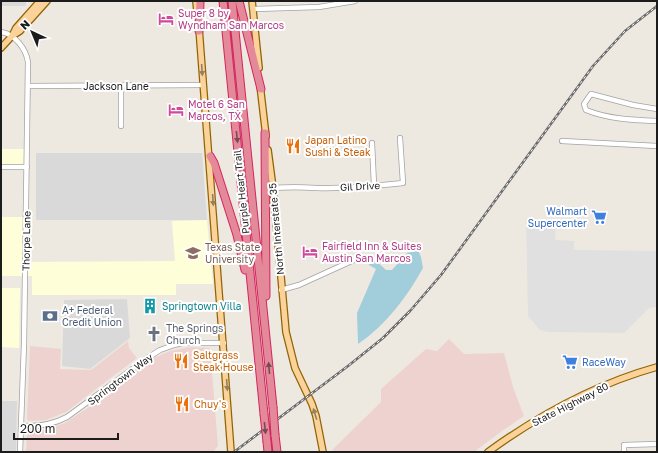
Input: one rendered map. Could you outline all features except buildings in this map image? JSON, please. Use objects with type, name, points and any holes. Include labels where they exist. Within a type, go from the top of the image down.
[{"type":"highway","points":[[199,31],[200,1]]},
{"type":"highway","name":"Purple Heart Trail","points":[[223,1],[268,452]]},
{"type":"highway","name":"Purple Heart Trail","points":[[232,1],[277,452]]},
{"type":"highway","points":[[239,1],[261,89]]},
{"type":"highway","points":[[264,322],[266,283],[265,133]]},
{"type":"highway","points":[[210,156],[214,163],[241,249],[258,349]]},
{"type":"main road","points":[[1,48],[12,36],[16,28],[40,3],[47,1]]},
{"type":"main road","points":[[196,1],[210,156],[231,452]]},
{"type":"main road","name":"North Interstate 35","points":[[252,1],[265,133],[273,188],[281,290],[286,332],[295,368],[316,416],[323,452]]},
{"type":"main road","name":"State Highway 80","points":[[488,452],[522,429],[561,406],[608,385],[657,367]]},
{"type":"street","points":[[252,9],[319,7],[355,1]]},
{"type":"street","points":[[1,32],[12,36]]},
{"type":"street","name":"Thorpe Lane","points":[[12,36],[22,45],[27,56],[28,86],[24,344],[20,452]]},
{"type":"street","points":[[121,85],[122,126]]},
{"type":"street","name":"Jackson Lane","points":[[28,86],[203,85]]},
{"type":"street","points":[[657,109],[633,105],[591,94],[584,104],[586,110],[596,114],[633,120],[657,121]]},
{"type":"street","name":"Gil Drive","points":[[273,188],[316,188],[403,183],[400,138]]},
{"type":"street","points":[[562,141],[657,146]]},
{"type":"street","points":[[372,143],[374,185]]},
{"type":"street","points":[[1,167],[27,167]]},
{"type":"street","points":[[281,290],[299,285],[356,259]]},
{"type":"street","name":"Springtown Way","points":[[21,426],[41,426],[56,423],[67,417],[149,357],[168,347],[182,344],[224,343]]},
{"type":"street","points":[[624,452],[624,445],[657,444]]},
{"type":"shaded area","points":[[1,1],[26,1],[26,6],[1,6]]},
{"type":"shaded area","points":[[1,149],[24,149],[24,164],[1,164]]},
{"type":"shaded area","points":[[36,153],[202,153],[207,220],[36,220]]},
{"type":"shaded area","name":"Texas State University","points":[[1,217],[23,217],[23,262],[175,261],[172,221],[207,220],[213,284],[176,284],[176,295],[32,295],[32,276],[1,276]]},
{"type":"shaded area","points":[[526,218],[556,220],[555,240],[574,241],[574,250],[657,251],[657,307],[649,308],[624,333],[548,332],[540,330],[528,316]]},
{"type":"shaded area","points":[[1,288],[20,288],[19,348],[1,347]]},
{"type":"shaded area","points":[[127,299],[130,338],[90,369],[62,366],[64,300]]},
{"type":"shaded area","points":[[449,339],[464,354],[504,353],[513,387],[524,416],[474,452],[332,452],[333,449],[381,402],[381,389],[426,349],[437,351]]},
{"type":"shaded area","points":[[128,341],[129,348],[137,358],[66,412],[46,420],[28,421],[30,346],[61,349],[60,369],[91,370]]},
{"type":"shaded area","points":[[190,347],[210,348],[218,446],[213,452],[26,452],[27,431],[44,430],[65,423],[110,393],[154,358],[170,351]]},
{"type":"shaded area","points":[[1,401],[17,401],[16,452],[1,452]]},
{"type":"water","points":[[418,250],[423,268],[403,300],[378,328],[358,344],[357,313],[376,269],[369,265],[369,261],[372,259],[375,260],[386,270],[392,270],[407,253]]},
{"type":"railway","points":[[234,452],[383,338],[410,311],[441,275],[593,66],[625,31],[657,6]]},
{"type":"place","name":"Super 8 by Wyndham San Marcos","points":[[166,19]]},
{"type":"place","name":"Motel 6 San Marcos, TX","points":[[176,110]]},
{"type":"place","name":"Japan Latino Sushi & Steak","points":[[293,146]]},
{"type":"place","name":"Walmart Supercenter","points":[[599,217]]},
{"type":"place","name":"Fairfield Inn & Suites Austin San Marcos","points":[[310,252]]},
{"type":"place","name":"Texas State University","points":[[193,253]]},
{"type":"place","name":"Springtown Villa","points":[[150,306]]},
{"type":"place","name":"A+ Federal Credit Union","points":[[50,316]]},
{"type":"place","name":"The Springs Church","points":[[154,334]]},
{"type":"place","name":"Saltgrass Steak House","points":[[181,361]]},
{"type":"place","name":"RaceWay","points":[[570,362]]},
{"type":"place","name":"Chuy's","points":[[182,404]]}]
